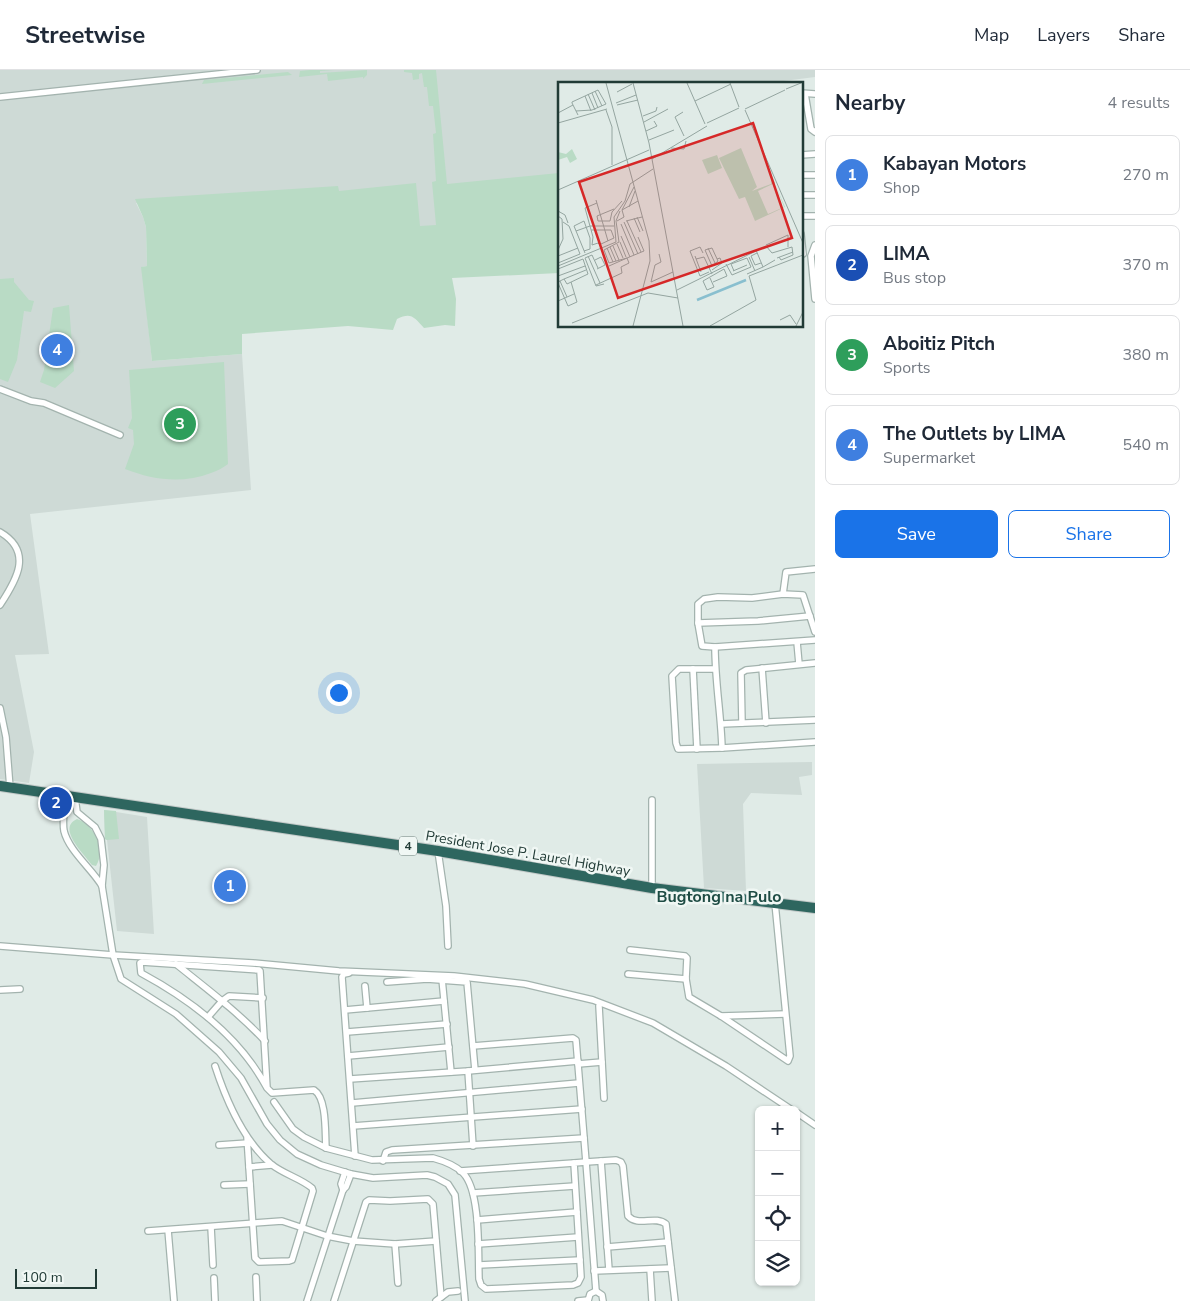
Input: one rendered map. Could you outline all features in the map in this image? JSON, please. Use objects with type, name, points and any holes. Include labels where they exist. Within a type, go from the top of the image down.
[{"type":"highway","name":"President Jose P. Laurel Highway","points":[[5,787],[438,851],[652,888],[815,908]]},
{"type":"street","points":[[0,97],[257,70]]},
{"type":"street","points":[[815,94],[803,94],[811,129],[815,132]]},
{"type":"street","points":[[802,155],[815,154]]},
{"type":"street","points":[[802,175],[815,175]]},
{"type":"street","points":[[802,196],[815,195]]},
{"type":"street","points":[[802,216],[815,216]]},
{"type":"street","points":[[802,244],[803,254]]},
{"type":"street","points":[[815,245],[811,256],[815,299]]},
{"type":"street","points":[[0,388],[31,401],[44,403],[120,435]]},
{"type":"street","points":[[0,532],[8,537],[15,546],[20,566],[14,584],[0,605]]},
{"type":"street","points":[[783,594],[786,572],[815,569]]},
{"type":"street","points":[[815,632],[803,595],[783,594],[752,598],[718,597],[704,599],[698,604],[698,623],[702,646],[715,647],[815,640]]},
{"type":"street","points":[[698,623],[758,621],[810,616]]},
{"type":"street","points":[[797,642],[799,664]]},
{"type":"street","points":[[715,647],[715,669],[722,748]]},
{"type":"street","points":[[742,723],[741,673],[746,670],[815,663]]},
{"type":"street","points":[[762,668],[766,723]]},
{"type":"street","points":[[715,669],[679,669],[672,676],[676,743],[678,748],[722,748],[815,742]]},
{"type":"street","points":[[693,669],[697,749]]},
{"type":"street","points":[[0,708],[6,736],[5,787]]},
{"type":"street","points":[[721,724],[815,720]]},
{"type":"street","points":[[70,797],[64,825],[65,834],[70,844],[102,886]]},
{"type":"street","points":[[70,797],[77,812],[94,826],[101,839],[104,865],[102,886],[114,955],[121,979],[176,1014],[219,1052],[241,1078],[267,1124],[280,1140],[297,1154],[321,1165],[373,1178],[426,1175],[441,1179],[448,1184],[455,1195],[465,1301]]},
{"type":"street","points":[[652,800],[652,888]]},
{"type":"street","points":[[438,851],[446,906],[448,946]]},
{"type":"street","points":[[630,950],[685,956],[687,958],[686,979],[689,997],[788,1061],[790,1056],[775,903]]},
{"type":"street","points":[[0,946],[253,963],[339,971],[454,976],[525,984],[593,1000],[653,1023],[726,1066],[786,1106]]},
{"type":"street","points":[[267,1088],[262,974],[258,970],[142,962],[140,971],[169,988],[208,1017],[236,1044],[258,1070],[267,1088],[272,1093],[314,1090],[318,1093],[322,1104],[326,1148]]},
{"type":"street","points":[[176,964],[249,1024],[265,1041]]},
{"type":"street","points":[[355,1156],[342,977],[347,973],[358,974]]},
{"type":"street","points":[[628,974],[686,979]]},
{"type":"street","points":[[387,990],[386,979],[442,979],[468,983],[475,1070]]},
{"type":"street","points":[[442,979],[451,1072]]},
{"type":"street","points":[[365,986],[367,1008]]},
{"type":"street","points":[[0,990],[20,989]]},
{"type":"street","points":[[208,1017],[229,996],[263,998]]},
{"type":"street","points":[[345,1010],[444,1001]]},
{"type":"street","points":[[599,1006],[604,1098]]},
{"type":"street","points":[[721,1016],[786,1014]]},
{"type":"street","points":[[347,1032],[447,1024]]},
{"type":"street","points":[[473,1046],[573,1038],[576,1040],[596,1292]]},
{"type":"street","points":[[348,1056],[449,1047]]},
{"type":"street","points":[[350,1079],[578,1062],[602,1062]]},
{"type":"street","points":[[215,1066],[247,1140],[255,1258],[259,1262],[291,1261],[313,1191],[312,1188],[286,1175],[272,1165],[247,1140]]},
{"type":"street","points":[[258,1070],[266,1067]]},
{"type":"street","points":[[468,1071],[473,1146]]},
{"type":"street","points":[[352,1103],[580,1083]]},
{"type":"street","points":[[274,1102],[293,1129],[326,1148],[383,1161],[433,1158],[456,1167],[464,1174],[473,1192],[477,1220],[481,1285],[483,1288],[490,1290],[573,1285],[578,1283],[581,1277],[574,1163]]},
{"type":"street","points":[[353,1126],[582,1109]]},
{"type":"street","points":[[800,1115],[815,1125]]},
{"type":"street","points":[[383,1161],[386,1152],[392,1150],[584,1138]]},
{"type":"street","points":[[219,1145],[247,1140]]},
{"type":"street","points":[[432,1148],[433,1158]]},
{"type":"street","points":[[460,1171],[616,1160],[621,1162],[628,1216],[636,1221],[660,1220],[666,1224],[675,1301]]},
{"type":"street","points":[[601,1161],[609,1270]]},
{"type":"street","points":[[249,1167],[272,1165]]},
{"type":"street","points":[[307,1301],[342,1190],[346,1187],[348,1173]]},
{"type":"street","points":[[224,1185],[250,1184]]},
{"type":"street","points":[[473,1192],[575,1186]]},
{"type":"street","points":[[334,1301],[368,1200],[428,1198],[433,1204],[439,1299]]},
{"type":"street","points":[[477,1220],[577,1212]]},
{"type":"street","points":[[148,1231],[282,1221],[327,1236],[353,1241],[395,1244],[436,1241]]},
{"type":"street","points":[[211,1227],[213,1265]]},
{"type":"street","points":[[168,1230],[174,1301]]},
{"type":"street","points":[[478,1244],[578,1237]]},
{"type":"street","points":[[607,1247],[668,1242]]},
{"type":"street","points":[[395,1244],[398,1283]]},
{"type":"street","points":[[479,1265],[580,1260]]},
{"type":"street","points":[[594,1271],[671,1268]]},
{"type":"street","points":[[650,1269],[652,1301]]},
{"type":"street","points":[[256,1276],[257,1301]]},
{"type":"street","points":[[214,1278],[215,1301]]},
{"type":"street","points":[[439,1299],[448,1292],[458,1292]]},
{"type":"street","points":[[578,1301],[588,1301],[590,1294],[596,1292],[602,1295],[603,1301]]},
{"type":"shaded area","points":[[0,70],[815,70],[815,77],[776,82],[558,82],[558,273],[136,203],[146,227],[147,266],[142,267],[152,361],[242,354],[251,490],[30,514],[49,654],[15,655],[34,752],[29,783],[0,779]]},
{"type":"shaded area","points":[[812,762],[812,775],[799,777],[802,795],[751,793],[743,804],[746,891],[704,888],[697,764]]},
{"type":"shaded area","points":[[104,810],[147,817],[154,934],[117,931],[107,840],[105,839]]},
{"type":"green space","points":[[334,70],[320,71],[320,73],[367,70],[367,75],[363,79],[363,77],[328,81],[327,74],[299,77],[300,71]]},
{"type":"green space","points":[[404,70],[436,70],[447,184],[558,173],[558,273],[452,278],[456,299],[455,326],[445,325],[424,328],[415,318],[406,316],[397,319],[393,330],[348,326],[242,334],[242,354],[152,361],[141,267],[147,266],[146,227],[135,199],[338,186],[339,191],[416,183],[420,226],[436,225],[432,182],[436,181],[433,134],[436,133],[433,106],[429,106],[427,87],[424,87],[422,73],[419,74],[419,79],[413,80],[412,73],[404,72]]},
{"type":"green space","points":[[288,72],[292,75],[202,84],[204,80]]},
{"type":"green space","points":[[14,278],[14,282],[29,300],[34,301],[31,312],[24,311],[17,360],[8,382],[0,379],[0,279]]},
{"type":"green space","points":[[69,305],[74,371],[55,388],[40,382],[44,370],[53,308]]},
{"type":"green space","points":[[224,362],[228,464],[218,470],[189,479],[157,478],[125,469],[134,444],[133,430],[128,428],[132,418],[129,370]]},
{"type":"green space","points":[[104,810],[116,811],[119,839],[105,839]]},
{"type":"green space","points":[[77,819],[89,826],[97,838],[100,852],[96,866],[92,865],[74,842],[71,835],[71,823]]},
{"type":"place","name":"The Outlets by LIMA","points":[[57,350]]},
{"type":"place","name":"Aboitiz Pitch","points":[[180,424]]},
{"type":"place","name":"LIMA","points":[[56,803]]},
{"type":"place","name":"Kabayan Motors","points":[[230,886]]},
{"type":"district","name":"Bugtong na Pulo","points":[[719,896]]}]
